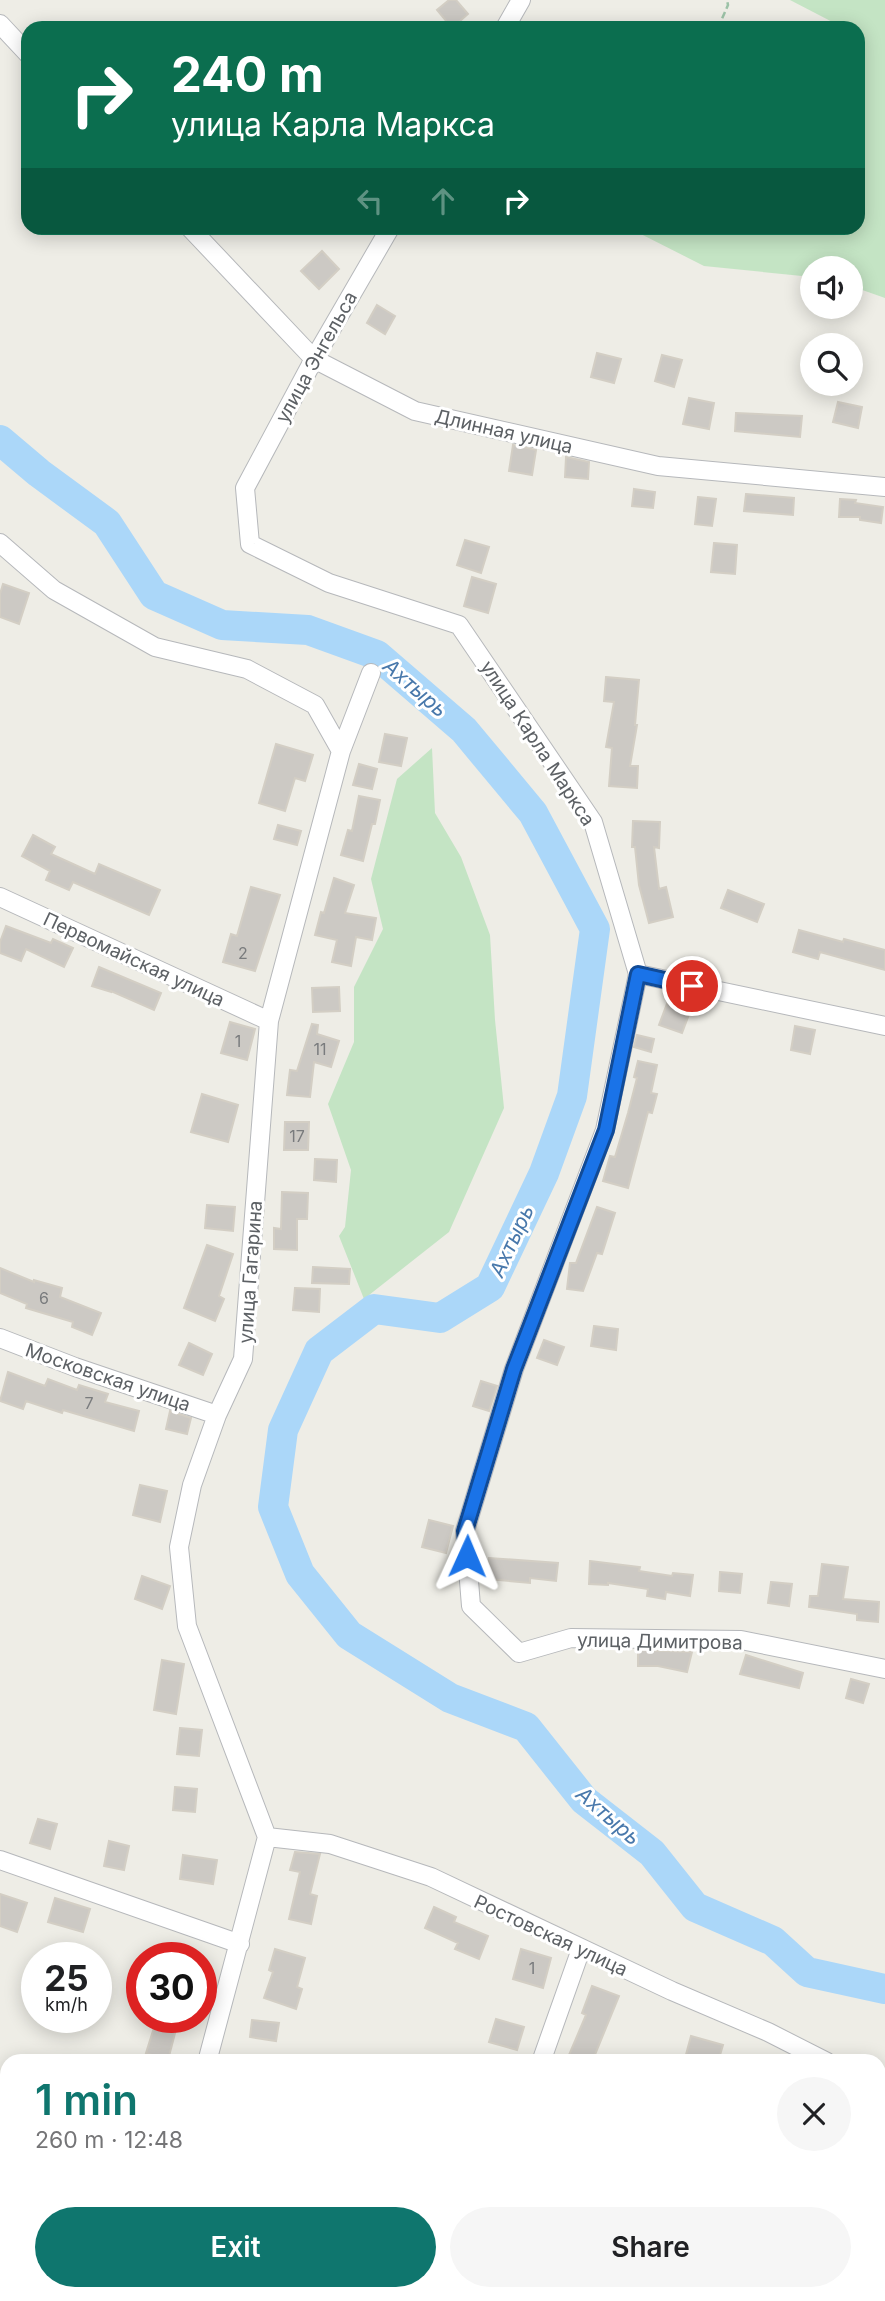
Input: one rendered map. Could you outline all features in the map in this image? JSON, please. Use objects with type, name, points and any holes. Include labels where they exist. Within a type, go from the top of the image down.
[{"type":"street","points":[[509,21],[521,0]]},
{"type":"street","points":[[0,24],[21,46]]},
{"type":"street","name":"Длинная улица","points":[[197,235],[314,359],[415,411],[658,466],[885,486]]},
{"type":"street","name":"улица Энгельса","points":[[245,488],[314,359],[386,235]]},
{"type":"street","name":"улица Карла Маркса","points":[[245,488],[250,544],[329,583],[459,625],[593,821],[638,974]]},
{"type":"street","points":[[0,543],[54,590],[155,647],[247,670],[315,705],[341,751]]},
{"type":"street","name":"улица Гагарина","points":[[267,1838],[187,1626],[179,1547],[192,1486],[217,1415],[243,1359],[269,1021],[341,751],[371,673]]},
{"type":"street","name":"Первомайская улица","points":[[0,897],[269,1021]]},
{"type":"street","points":[[638,974],[885,1026]]},
{"type":"street","name":"улица Димитрова","points":[[638,974],[606,1130],[514,1369],[465,1531],[471,1605],[519,1653],[571,1638],[741,1640],[885,1670]]},
{"type":"street","name":"Московская улица","points":[[0,1338],[75,1367],[217,1415]]},
{"type":"street","points":[[208,2054],[267,1838]]},
{"type":"street","name":"Ростовская улица","points":[[267,1838],[330,1844],[431,1877],[811,2054]]},
{"type":"street","points":[[0,1860],[240,1944]]},
{"type":"street","points":[[544,2054],[581,1949]]},
{"type":"path","points":[[721,21],[728,5],[727,0]]},
{"type":"green space","points":[[790,0],[885,0],[885,298],[863,290],[863,256],[800,256],[800,276],[704,266],[643,235],[865,235],[865,21],[830,21]]},
{"type":"green space","points":[[432,748],[435,813],[461,857],[490,935],[504,1108],[449,1232],[364,1299],[339,1236],[345,1227],[351,1170],[328,1104],[354,1042],[354,987],[383,929],[371,879],[397,779]]},
{"type":"building","points":[[449,0],[456,0],[468,14],[460,21],[446,21],[437,10]]},
{"type":"building","points":[[322,251],[339,269],[319,289],[301,271]]},
{"type":"building","points":[[377,305],[395,316],[385,334],[367,323]]},
{"type":"building","points":[[597,353],[621,359],[614,383],[591,377]]},
{"type":"building","points":[[662,355],[682,360],[674,387],[655,381]]},
{"type":"building","points":[[689,398],[714,403],[709,429],[683,424]]},
{"type":"building","points":[[838,402],[862,407],[858,428],[833,422]]},
{"type":"building","points":[[736,413],[802,416],[800,437],[735,431]]},
{"type":"building","points":[[513,445],[536,450],[532,475],[509,471]]},
{"type":"building","points":[[566,457],[589,462],[588,479],[565,477]]},
{"type":"building","points":[[634,489],[655,492],[653,508],[632,506]]},
{"type":"building","points":[[746,494],[794,498],[793,515],[744,511]]},
{"type":"building","points":[[698,497],[716,499],[712,526],[695,524]]},
{"type":"building","points":[[840,499],[883,507],[881,523],[860,520],[860,517],[839,517]]},
{"type":"building","points":[[465,540],[489,547],[481,573],[457,565]]},
{"type":"building","points":[[714,543],[737,545],[735,574],[711,572]]},
{"type":"building","points":[[472,577],[496,584],[488,613],[464,606]]},
{"type":"building","points":[[3,584],[29,593],[19,624],[0,617]]},
{"type":"building","points":[[606,677],[639,680],[637,725],[630,766],[638,766],[637,788],[609,786],[612,748],[606,747],[614,702],[604,701]]},
{"type":"building","points":[[385,734],[407,738],[401,766],[379,762]]},
{"type":"building","points":[[276,744],[313,755],[305,781],[295,778],[285,811],[259,803]]},
{"type":"building","points":[[359,764],[377,769],[372,789],[353,785]]},
{"type":"building","points":[[359,796],[380,800],[363,861],[341,855],[348,830],[352,831]]},
{"type":"building","points":[[633,821],[660,822],[659,848],[654,847],[659,889],[666,887],[673,917],[649,923],[639,885],[635,847],[632,847]]},
{"type":"building","points":[[278,825],[301,831],[297,845],[274,839]]},
{"type":"building","points":[[33,835],[55,847],[51,854],[95,874],[99,864],[160,890],[149,915],[73,882],[69,890],[46,880],[50,871],[22,856]]},
{"type":"building","points":[[334,878],[354,885],[345,913],[376,918],[372,940],[356,937],[351,966],[332,962],[337,940],[315,935]]},
{"type":"building","points":[[251,887],[280,895],[255,971],[223,962],[231,934],[237,936]]},
{"type":"building","points":[[728,890],[764,904],[757,922],[721,908]]},
{"type":"building","points":[[6,926],[51,943],[53,939],[73,948],[64,967],[26,949],[21,961],[0,953],[0,942]]},
{"type":"building","points":[[799,930],[885,950],[885,970],[820,952],[818,959],[793,952]]},
{"type":"building","points":[[99,967],[161,993],[154,1010],[111,991],[92,986]]},
{"type":"building","points":[[339,987],[340,1011],[313,1012],[312,988]]},
{"type":"building","points":[[668,1001],[691,1009],[682,1033],[659,1025]]},
{"type":"building","points":[[230,1022],[255,1029],[247,1060],[221,1053]]},
{"type":"building","points":[[312,1024],[318,1025],[317,1034],[339,1041],[331,1067],[314,1062],[310,1097],[287,1095],[290,1070],[297,1071]]},
{"type":"building","points":[[795,1026],[815,1030],[810,1054],[791,1050]]},
{"type":"building","points":[[637,1035],[654,1039],[651,1052],[634,1047]]},
{"type":"building","points":[[638,1061],[657,1065],[651,1093],[657,1094],[652,1113],[648,1112],[628,1188],[603,1181],[610,1156],[615,1157],[628,1113],[637,1078],[634,1077]]},
{"type":"building","points":[[202,1094],[238,1105],[228,1142],[191,1132]]},
{"type":"building","points":[[285,1122],[309,1122],[308,1150],[284,1150]]},
{"type":"building","points":[[315,1159],[337,1160],[336,1182],[314,1180]]},
{"type":"building","points":[[282,1192],[308,1193],[307,1219],[297,1219],[297,1250],[274,1249],[274,1228],[281,1229]]},
{"type":"building","points":[[207,1205],[235,1207],[233,1231],[205,1228]]},
{"type":"building","points":[[597,1207],[615,1213],[602,1254],[597,1253],[583,1291],[567,1289],[570,1263],[576,1263]]},
{"type":"building","points":[[207,1245],[233,1254],[219,1296],[224,1299],[215,1321],[184,1308]]},
{"type":"building","points":[[313,1267],[350,1269],[349,1284],[312,1283]]},
{"type":"building","points":[[0,1268],[34,1282],[62,1288],[60,1297],[101,1313],[92,1335],[72,1327],[73,1322],[26,1308],[27,1304],[0,1293]]},
{"type":"building","points":[[295,1288],[320,1289],[319,1312],[293,1310]]},
{"type":"building","points":[[594,1326],[618,1329],[616,1350],[591,1346]]},
{"type":"building","points":[[544,1340],[564,1347],[557,1365],[537,1358]]},
{"type":"building","points":[[189,1343],[212,1354],[203,1375],[179,1365]]},
{"type":"building","points":[[8,1372],[45,1386],[48,1379],[77,1390],[79,1385],[108,1394],[105,1402],[139,1411],[134,1431],[26,1401],[23,1409],[0,1401]]},
{"type":"building","points":[[481,1381],[497,1386],[489,1411],[473,1406]]},
{"type":"building","points":[[170,1411],[191,1418],[187,1434],[166,1429]]},
{"type":"building","points":[[140,1485],[167,1491],[160,1522],[133,1515]]},
{"type":"building","points":[[429,1520],[453,1526],[446,1553],[422,1547]]},
{"type":"building","points":[[489,1558],[558,1563],[556,1581],[530,1578],[530,1583],[488,1579]]},
{"type":"building","points":[[590,1561],[640,1567],[639,1571],[672,1576],[673,1573],[693,1575],[690,1596],[666,1592],[665,1599],[647,1596],[648,1589],[608,1583],[589,1584]]},
{"type":"building","points":[[822,1564],[848,1567],[843,1599],[879,1602],[878,1622],[857,1620],[857,1614],[809,1607],[810,1596],[818,1596]]},
{"type":"building","points":[[720,1572],[742,1574],[740,1593],[719,1591]]},
{"type":"building","points":[[142,1576],[170,1586],[162,1609],[135,1599]]},
{"type":"building","points":[[771,1582],[792,1584],[789,1606],[768,1603]]},
{"type":"building","points":[[638,1650],[692,1652],[687,1672],[658,1666],[638,1666]]},
{"type":"building","points":[[746,1655],[803,1673],[799,1688],[740,1674]]},
{"type":"building","points":[[162,1660],[184,1664],[176,1714],[154,1710]]},
{"type":"building","points":[[851,1679],[869,1684],[863,1703],[846,1698]]},
{"type":"building","points":[[180,1728],[202,1730],[199,1756],[177,1754]]},
{"type":"building","points":[[175,1787],[197,1789],[195,1812],[173,1810]]},
{"type":"building","points":[[38,1819],[57,1824],[50,1849],[30,1843]]},
{"type":"building","points":[[109,1841],[129,1846],[124,1870],[104,1866]]},
{"type":"building","points":[[295,1852],[320,1854],[310,1894],[317,1896],[311,1924],[289,1919],[300,1872],[290,1870]]},
{"type":"building","points":[[183,1855],[217,1860],[213,1884],[180,1879]]},
{"type":"building","points":[[0,1894],[27,1903],[17,1932],[0,1926]]},
{"type":"building","points":[[55,1898],[90,1909],[83,1932],[48,1922]]},
{"type":"building","points":[[434,1907],[456,1917],[454,1922],[488,1936],[479,1959],[455,1949],[458,1943],[425,1928]]},
{"type":"building","points":[[275,1949],[305,1958],[297,1987],[302,1989],[296,2009],[264,1998],[273,1972],[269,1970]]},
{"type":"building","points":[[521,1949],[551,1958],[543,1988],[513,1979]]},
{"type":"building","points":[[592,1986],[619,1996],[595,2054],[569,2054],[586,2015],[582,2013]]},
{"type":"building","points":[[496,2019],[524,2027],[517,2050],[489,2042]]},
{"type":"building","points":[[252,2020],[279,2023],[276,2041],[250,2037]]},
{"type":"building","points":[[152,2033],[175,2033],[170,2054],[146,2053]]},
{"type":"building","points":[[691,2036],[723,2045],[720,2054],[686,2054]]},
{"type":"waterway","name":"Ахтырь","points":[[0,440],[39,473],[107,523],[154,595],[222,625],[308,630],[377,655],[464,730],[533,813],[595,929],[572,1096],[544,1173],[490,1287],[440,1318],[374,1309],[319,1351],[283,1430],[273,1507],[300,1574],[349,1635],[450,1698],[526,1727],[584,1800],[652,1853],[695,1907],[773,1941],[807,1972],[885,1989]]},
{"type":"route","points":[[467,1556],[465,1531],[514,1369],[606,1130],[638,974],[692,986]]}]
